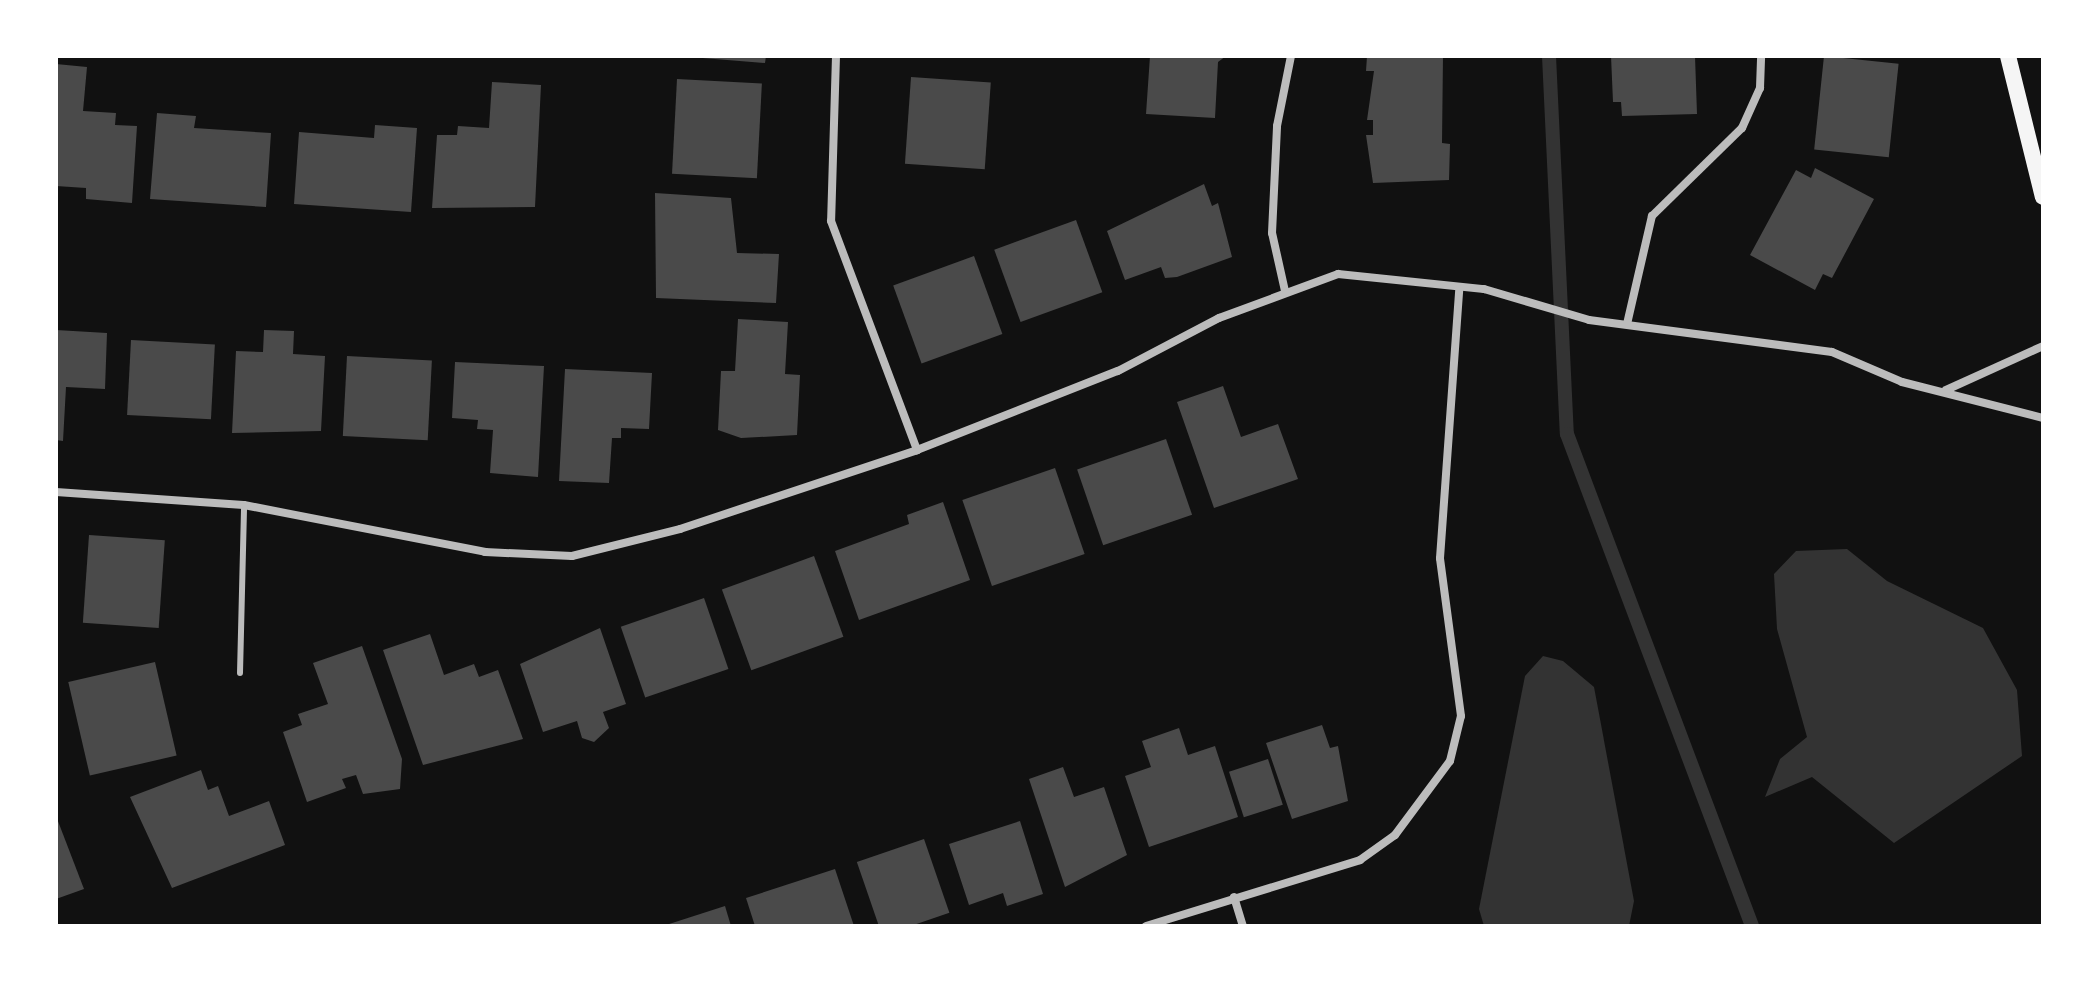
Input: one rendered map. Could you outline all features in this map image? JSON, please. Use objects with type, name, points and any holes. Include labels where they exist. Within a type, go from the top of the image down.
[{"type":"main road","points":[[2008,56],[2027,144],[2043,197]]},
{"type":"main road","points":[[2027,144],[2043,166]]},
{"type":"street","points":[[836,56],[831,221],[917,450]]},
{"type":"street","points":[[1285,291],[1272,233],[1277,126],[1291,56]]},
{"type":"street","points":[[1627,324],[1652,216],[1742,128],[1760,88],[1761,56]]},
{"type":"street","points":[[56,492],[244,505],[485,552],[572,556],[673,532],[917,450],[1118,371],[1285,291],[1338,274],[1531,303],[1589,320],[1832,352],[1902,382],[1945,390],[2043,418]]},
{"type":"street","points":[[1146,926],[1360,860],[1395,835],[1450,761],[1461,716],[1440,558],[1459,290]]},
{"type":"street","points":[[1945,390],[2043,346]]},
{"type":"street","points":[[1234,897],[1243,926]]},
{"type":"lane","points":[[240,673],[244,505]]},
{"type":"shaded area","points":[[1847,549],[1887,581],[1983,628],[2017,690],[2022,756],[1894,843],[1812,777],[1765,797],[1780,759],[1807,737],[1777,629],[1774,574],[1796,551]]},
{"type":"shaded area","points":[[1543,656],[1563,661],[1594,687],[1634,901],[1629,926],[1484,926],[1479,909],[1525,676]]},
{"type":"building","points":[[678,56],[766,56],[765,63]]},
{"type":"building","points":[[1150,56],[1226,56],[1218,62],[1215,118],[1146,114]]},
{"type":"building","points":[[1367,56],[1443,56],[1442,143],[1450,144],[1449,180],[1373,183],[1366,135],[1373,135],[1373,120],[1367,120],[1374,71],[1366,71]]},
{"type":"building","points":[[1611,56],[1695,56],[1697,114],[1622,116],[1621,102],[1613,102]]},
{"type":"building","points":[[1824,56],[1899,64],[1889,157],[1814,149]]},
{"type":"building","points":[[56,64],[87,67],[83,111],[116,113],[115,125],[137,126],[132,203],[86,199],[86,188],[56,186]]},
{"type":"building","points":[[911,77],[991,83],[985,169],[905,164]]},
{"type":"building","points":[[677,79],[762,83],[757,178],[672,174]]},
{"type":"building","points":[[492,82],[541,85],[535,207],[432,208],[437,135],[457,135],[458,126],[489,128]]},
{"type":"building","points":[[157,113],[196,116],[194,128],[271,133],[266,207],[150,199]]},
{"type":"building","points":[[375,125],[417,128],[411,212],[294,204],[299,132],[374,138]]},
{"type":"building","points":[[1815,168],[1874,199],[1832,278],[1823,274],[1815,290],[1750,255],[1796,170],[1811,178]]},
{"type":"building","points":[[1204,184],[1212,206],[1218,203],[1232,257],[1177,277],[1165,278],[1161,267],[1125,280],[1107,231]]},
{"type":"building","points":[[655,193],[731,198],[737,253],[779,254],[776,303],[656,298]]},
{"type":"building","points":[[1076,220],[1102,292],[1021,322],[994,250]]},
{"type":"building","points":[[974,256],[1002,334],[922,363],[893,285]]},
{"type":"building","points":[[738,319],[788,322],[785,374],[800,375],[797,435],[741,438],[718,430],[721,371],[735,371]]},
{"type":"building","points":[[56,330],[107,333],[105,389],[66,387],[63,441],[56,440]]},
{"type":"building","points":[[264,330],[294,331],[293,354],[325,356],[321,431],[232,433],[236,351],[263,352]]},
{"type":"building","points":[[131,340],[215,344],[211,419],[127,415]]},
{"type":"building","points":[[347,356],[432,360],[428,440],[343,436]]},
{"type":"building","points":[[455,362],[544,366],[538,477],[490,473],[493,430],[477,429],[478,420],[452,418]]},
{"type":"building","points":[[565,369],[652,373],[649,429],[621,428],[621,438],[612,438],[609,483],[559,481]]},
{"type":"building","points":[[1223,386],[1241,437],[1278,424],[1298,479],[1214,508],[1177,402]]},
{"type":"building","points":[[1166,439],[1192,515],[1103,545],[1077,470]]},
{"type":"building","points":[[1055,468],[1085,554],[992,586],[962,500]]},
{"type":"building","points":[[943,502],[970,580],[859,620],[835,551],[909,524],[907,515]]},
{"type":"building","points":[[89,535],[165,540],[159,628],[83,623]]},
{"type":"building","points":[[814,556],[843,637],[751,670],[722,590]]},
{"type":"building","points":[[704,598],[728,669],[645,698],[621,627]]},
{"type":"building","points":[[600,628],[626,704],[603,712],[609,728],[594,742],[582,738],[577,721],[543,732],[520,664]]},
{"type":"building","points":[[430,634],[444,675],[474,664],[479,677],[498,670],[523,739],[423,765],[383,650]]},
{"type":"building","points":[[362,646],[402,759],[400,789],[363,794],[356,775],[342,779],[346,788],[307,802],[283,732],[302,725],[298,714],[328,704],[313,663]]},
{"type":"building","points":[[155,662],[177,756],[90,776],[68,682]]},
{"type":"building","points":[[1322,725],[1330,748],[1338,746],[1348,801],[1292,819],[1266,743]]},
{"type":"building","points":[[1179,728],[1188,755],[1215,746],[1238,817],[1149,847],[1125,776],[1151,767],[1142,741]]},
{"type":"building","points":[[1268,759],[1283,805],[1244,817],[1229,772]]},
{"type":"building","points":[[1063,767],[1074,797],[1104,787],[1127,855],[1065,887],[1029,779]]},
{"type":"building","points":[[201,770],[208,790],[218,786],[229,816],[269,801],[285,845],[172,888],[130,797]]},
{"type":"building","points":[[56,816],[84,889],[56,899]]},
{"type":"building","points":[[1020,821],[1043,894],[1007,906],[1003,893],[969,905],[949,844]]},
{"type":"building","points":[[924,839],[949,913],[911,926],[879,926],[857,862]]},
{"type":"building","points":[[835,869],[854,926],[755,926],[746,898]]},
{"type":"building","points":[[725,906],[731,926],[666,926],[666,925]]},
{"type":"waterway","points":[[1549,56],[1567,434],[1752,926]]}]
